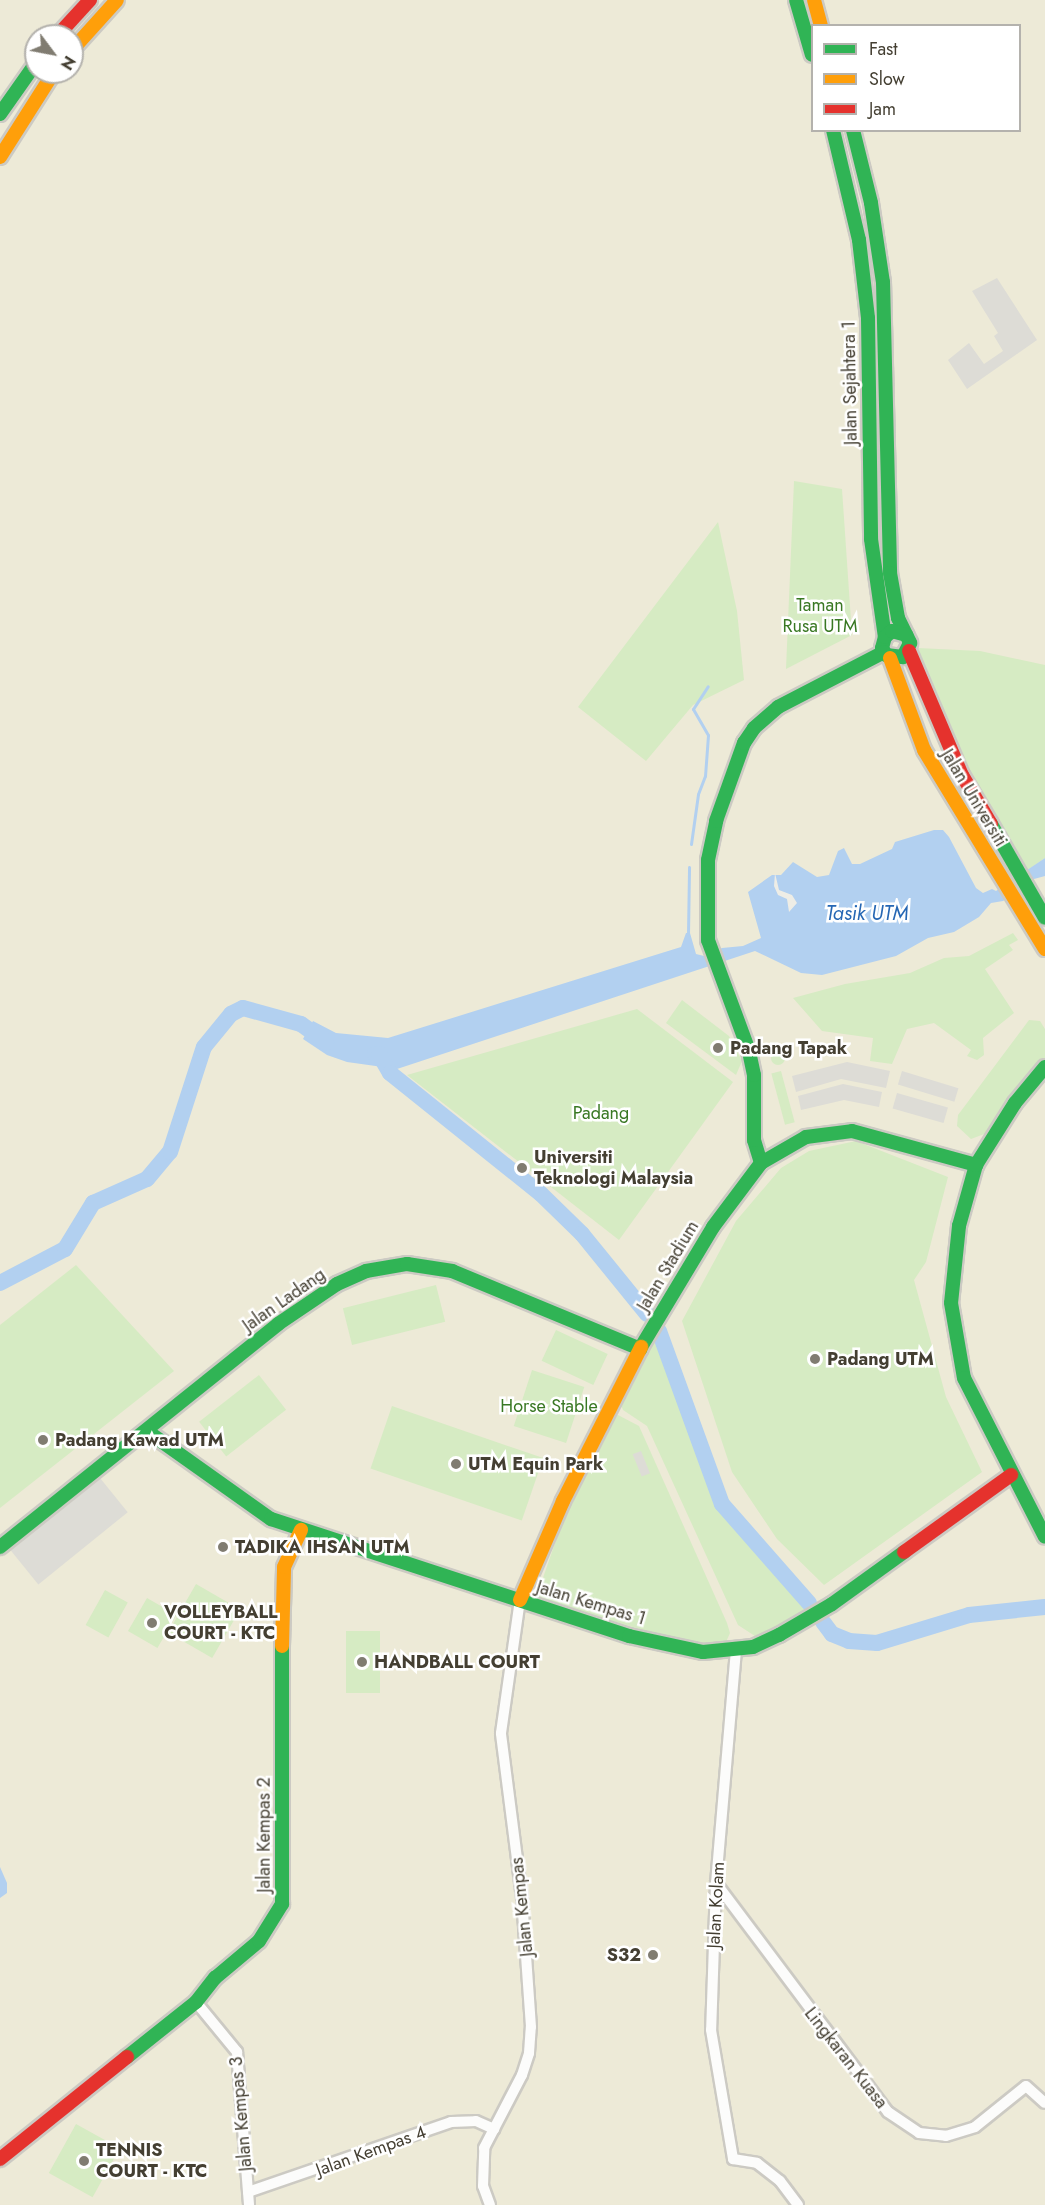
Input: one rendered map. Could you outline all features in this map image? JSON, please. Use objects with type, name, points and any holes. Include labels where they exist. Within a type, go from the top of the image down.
[{"type":"main road","points":[[68,24],[90,0]]},
{"type":"main road","points":[[84,37],[117,0]]},
{"type":"main road","points":[[798,0],[811,49]]},
{"type":"main road","points":[[814,0],[821,24]]},
{"type":"main road","points":[[821,24],[826,0]]},
{"type":"main road","points":[[0,114],[24,80]]},
{"type":"main road","points":[[0,157],[46,84]]},
{"type":"main road","name":"Jalan Sejahtera 1","points":[[833,132],[859,240],[868,318],[871,539],[885,637]]},
{"type":"main road","points":[[751,1175],[749,1160],[754,1140],[754,1075],[749,1051],[717,971],[708,940],[705,892],[716,821],[744,743],[754,728],[778,707],[887,655],[899,659],[909,651],[906,635],[893,599],[890,573],[884,320],[878,239],[853,132]]},
{"type":"main road","points":[[868,318],[884,320]]},
{"type":"main road","points":[[867,371],[885,371]]},
{"type":"main road","points":[[887,655],[885,637],[897,631],[906,635]]},
{"type":"main road","name":"Jalan Universiti","points":[[909,651],[946,742],[1017,872],[1045,918]]},
{"type":"main road","name":"Jalan Universiti","points":[[887,655],[924,750],[1045,949]]},
{"type":"main road","points":[[1045,1067],[1016,1104],[976,1165],[959,1226],[951,1303],[964,1378],[1011,1475],[1045,1537]]},
{"type":"main road","name":"Jalan Stadium","points":[[520,1600],[563,1501],[640,1349],[713,1227],[761,1163],[806,1137],[852,1131],[976,1165]]},
{"type":"main road","points":[[754,1140],[761,1163]]},
{"type":"main road","name":"Jalan Ladang","points":[[0,1547],[278,1324],[337,1284],[366,1271],[397,1266],[452,1270],[640,1349]]},
{"type":"main road","name":"Jalan Kempas 1","points":[[147,1431],[250,1507],[301,1530],[629,1636],[703,1652],[736,1650],[779,1635],[832,1604],[1011,1475]]},
{"type":"main road","name":"Jalan Kempas 2","points":[[0,2159],[196,2002],[215,1978],[259,1941],[282,1904],[285,1887],[282,1591],[284,1568],[301,1530]]},
{"type":"street","name":"Jalan Kempas","points":[[490,2205],[481,2163],[494,2129],[522,2075],[530,2053],[531,2027],[523,1910],[501,1733],[520,1600]]},
{"type":"street","name":"Jalan Kolam","points":[[736,1650],[716,1883],[711,2030],[733,2159],[758,2163],[780,2181],[798,2205]]},
{"type":"street","name":"Lingkaran Kuasa","points":[[716,1883],[888,2112],[911,2128],[919,2133],[946,2136],[975,2127],[1026,2086],[1045,2103]]},
{"type":"street","name":"Jalan Kempas 3","points":[[196,2002],[237,2052],[249,2205]]},
{"type":"street","name":"Jalan Kempas 4","points":[[248,2192],[451,2122],[476,2121],[494,2129]]},
{"type":"shaded area","name":"Universiti Teknologi Malaysia","points":[[0,0],[1045,0],[1045,2205],[0,2205]]},
{"type":"shaded area","points":[[997,278],[1037,340],[967,389],[948,360],[969,343],[984,364],[1003,351],[994,336],[998,333],[972,291]]},
{"type":"shaded area","points":[[847,1062],[890,1071],[886,1088],[841,1079],[796,1092],[792,1076]]},
{"type":"shaded area","points":[[902,1071],[958,1088],[954,1102],[898,1084]]},
{"type":"shaded area","points":[[843,1084],[882,1092],[879,1107],[844,1100],[801,1110],[798,1096]]},
{"type":"shaded area","points":[[897,1093],[948,1108],[944,1123],[893,1108]]},
{"type":"shaded area","points":[[641,1451],[650,1473],[642,1477],[633,1454]]},
{"type":"shaded area","points":[[100,1478],[128,1512],[38,1585],[11,1550]]},
{"type":"green space","name":"Taman Rusa UTM","points":[[794,481],[842,489],[852,635],[786,669]]},
{"type":"green space","points":[[718,522],[737,611],[744,680],[693,705],[646,761],[578,707]]},
{"type":"green space","points":[[918,648],[980,651],[1045,665],[1045,858],[1025,872],[975,783],[914,657]]},
{"type":"green space","points":[[1013,933],[1018,940],[1009,945],[1013,950],[985,969],[1014,1013],[983,1038],[984,1055],[977,1060],[967,1056],[971,1050],[934,1023],[907,1029],[892,1064],[870,1061],[873,1038],[822,1031],[793,998],[845,984],[910,973],[944,958],[969,956]]},
{"type":"green space","name":"Padang Tapak","points":[[682,1000],[729,1036],[742,1061],[736,1075],[666,1023]]},
{"type":"green space","name":"Padang","points":[[637,1009],[733,1082],[619,1240],[407,1075]]},
{"type":"green space","points":[[1029,1020],[1040,1021],[1045,1029],[1045,1058],[1013,1092],[992,1131],[971,1139],[957,1126],[958,1115]]},
{"type":"green space","points":[[778,1051],[783,1053],[785,1058],[783,1063],[778,1065],[773,1063],[771,1058],[773,1053]]},
{"type":"green space","points":[[781,1071],[795,1122],[785,1125],[771,1074]]},
{"type":"green space","name":"Padang UTM","points":[[856,1141],[948,1177],[926,1262],[914,1280],[946,1397],[982,1472],[824,1585],[777,1539],[732,1472],[682,1321],[736,1221],[781,1168],[809,1151]]},
{"type":"green space","name":"Padang Kawad UTM","points":[[76,1265],[174,1371],[0,1508],[0,1325]]},
{"type":"green space","points":[[436,1285],[445,1322],[352,1345],[343,1308]]},
{"type":"green space","points":[[556,1330],[608,1354],[593,1385],[542,1361]]},
{"type":"green space","points":[[655,1331],[720,1507],[806,1604],[806,1612],[758,1638],[738,1625],[647,1426],[623,1410],[620,1403]]},
{"type":"green space","name":"Horse Stable","points":[[532,1370],[584,1387],[566,1443],[514,1426]]},
{"type":"green space","points":[[259,1375],[286,1410],[226,1456],[199,1422]]},
{"type":"green space","name":"UTM Equin Park","points":[[392,1406],[543,1458],[522,1520],[371,1468]]},
{"type":"green space","points":[[618,1415],[639,1426],[727,1623],[730,1633],[726,1642],[696,1646],[536,1598],[572,1494],[610,1418]]},
{"type":"green space","points":[[196,1584],[240,1610],[212,1658],[168,1632]]},
{"type":"green space","points":[[105,1590],[128,1603],[108,1638],[86,1625]]},
{"type":"green space","name":"VOLLEYBALL COURT - KTC","points":[[147,1598],[176,1615],[157,1648],[128,1631]]},
{"type":"green space","name":"HANDBALL COURT","points":[[346,1631],[380,1631],[380,1693],[346,1693]]},
{"type":"green space","name":"TENNIS COURT - KTC","points":[[76,2124],[120,2148],[93,2197],[49,2173]]},
{"type":"water","name":"Tasik UTM","points":[[934,830],[943,830],[949,837],[976,888],[983,893],[992,889],[996,891],[1045,858],[1045,876],[1034,879],[1003,901],[991,903],[979,917],[954,932],[928,938],[896,956],[822,975],[801,973],[755,951],[397,1069],[347,1062],[327,1055],[303,1039],[313,1021],[336,1033],[388,1038],[681,947],[686,933],[690,933],[696,954],[704,956],[722,948],[743,946],[761,938],[748,892],[772,875],[781,875],[793,862],[817,877],[829,875],[838,851],[844,848],[852,864],[860,864],[892,849],[895,842]]},
{"type":"water","points":[[0,1867],[7,1883],[7,1893],[0,1898]]},
{"type":"pier","points":[[775,873],[779,890],[792,895],[797,903],[789,912],[787,899],[778,895],[774,886]]},
{"type":"waterway","points":[[691,844],[698,794],[705,776],[708,735],[693,709],[708,686]]},
{"type":"waterway","points":[[688,934],[689,867]]},
{"type":"waterway","points":[[0,1283],[65,1249],[93,1203],[147,1179],[170,1152],[204,1047],[231,1014],[243,1008],[301,1024],[326,1042]]},
{"type":"waterway","points":[[375,1054],[379,1054],[390,1073],[541,1194],[582,1234],[647,1314]]},
{"type":"waterway","points":[[659,1331],[722,1504],[809,1603]]},
{"type":"waterway","points":[[823,1622],[832,1634],[849,1641],[877,1643],[969,1615],[1045,1607]]},
{"type":"traffic: fast","points":[[796,0],[811,52]]},
{"type":"traffic: fast","points":[[0,114],[24,80]]},
{"type":"traffic: fast","points":[[833,132],[859,240],[868,318],[871,539],[885,637]]},
{"type":"traffic: fast","points":[[853,132],[871,203],[883,282],[890,573],[898,618],[910,643],[903,657],[886,655],[882,648],[885,637],[892,631],[906,635]]},
{"type":"traffic: fast","points":[[761,1163],[754,1140],[754,1075],[749,1051],[708,940],[708,860],[716,821],[744,743],[754,728],[778,707],[884,652]]},
{"type":"traffic: fast","points":[[991,824],[1045,918]]},
{"type":"traffic: fast","points":[[1045,1067],[1015,1103],[976,1165],[959,1226],[951,1303],[964,1378],[1045,1537]]},
{"type":"traffic: fast","points":[[641,1347],[713,1227],[761,1163],[806,1137],[852,1131],[976,1165]]},
{"type":"traffic: fast","points":[[0,1547],[278,1324],[337,1284],[366,1271],[407,1264],[452,1271],[640,1349]]},
{"type":"traffic: fast","points":[[147,1431],[271,1519],[629,1636],[703,1652],[753,1647],[779,1635],[832,1604],[904,1552]]},
{"type":"traffic: fast","points":[[127,2057],[196,2002],[215,1978],[259,1941],[282,1904],[282,1646]]},
{"type":"traffic: slow","points":[[84,37],[117,0]]},
{"type":"traffic: slow","points":[[814,0],[820,24]]},
{"type":"traffic: slow","points":[[0,157],[46,84]]},
{"type":"traffic: slow","points":[[890,658],[924,750],[1045,949]]},
{"type":"traffic: slow","points":[[520,1600],[563,1501],[641,1347]]},
{"type":"traffic: slow","points":[[282,1646],[284,1567],[301,1530]]},
{"type":"traffic: jam","points":[[68,24],[90,0]]},
{"type":"traffic: jam","points":[[909,651],[962,775],[991,824]]},
{"type":"traffic: jam","points":[[904,1552],[1011,1475]]},
{"type":"traffic: jam","points":[[0,2159],[127,2057]]},
{"type":"place","name":"Padang Tapak","points":[[718,1048]]},
{"type":"place","name":"Universiti Teknologi Malaysia","points":[[522,1168]]},
{"type":"place","name":"Padang UTM","points":[[815,1359]]},
{"type":"place","name":"Padang Kawad UTM","points":[[43,1440]]},
{"type":"place","name":"UTM Equin Park","points":[[456,1464]]},
{"type":"place","name":"TADIKA IHSAN UTM","points":[[223,1547]]},
{"type":"place","name":"VOLLEYBALL COURT - KTC","points":[[152,1623]]},
{"type":"place","name":"HANDBALL COURT","points":[[362,1662]]},
{"type":"place","name":"S32","points":[[653,1955]]},
{"type":"place","name":"TENNIS COURT - KTC","points":[[84,2161]]}]
